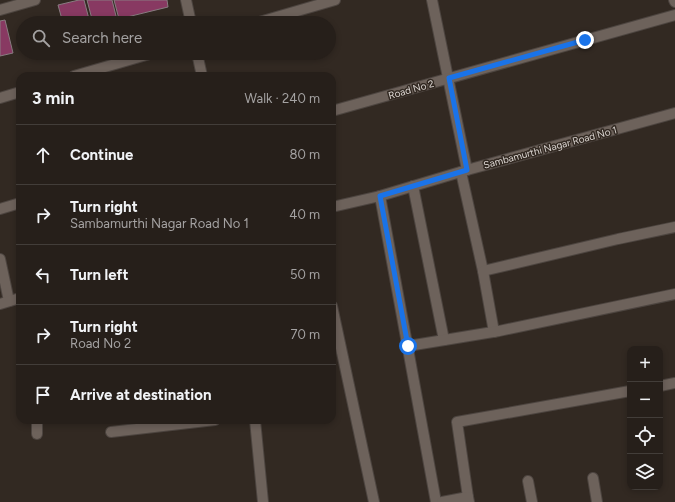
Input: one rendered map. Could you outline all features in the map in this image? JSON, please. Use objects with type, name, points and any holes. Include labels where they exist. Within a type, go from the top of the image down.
[{"type":"street","points":[[0,10],[35,0]]},
{"type":"street","points":[[186,0],[189,16]]},
{"type":"street","points":[[280,16],[335,0]]},
{"type":"street","points":[[432,0],[449,78],[464,171],[494,332]]},
{"type":"street","name":"Road No 2","points":[[336,110],[675,15]]},
{"type":"street","points":[[88,72],[129,60]]},
{"type":"street","points":[[199,60],[201,72]]},
{"type":"street","points":[[0,98],[16,93]]},
{"type":"street","name":"Sambamurthi Nagar Road No 1","points":[[336,206],[380,196],[464,171],[675,113]]},
{"type":"street","points":[[413,186],[444,340]]},
{"type":"street","points":[[380,196],[436,502]]},
{"type":"street","points":[[0,209],[16,204]]},
{"type":"street","points":[[483,271],[610,240],[675,228]]},
{"type":"street","points":[[0,259],[5,302],[16,299]]},
{"type":"street","points":[[408,346],[494,332],[675,294]]},
{"type":"street","points":[[336,325],[374,502]]},
{"type":"street","points":[[663,385],[675,383]]},
{"type":"street","points":[[442,502],[469,499],[457,422],[627,393]]},
{"type":"street","points":[[37,424],[37,434]]},
{"type":"street","points":[[111,432],[181,424]]},
{"type":"street","points":[[255,424],[263,502]]},
{"type":"street","points":[[593,478],[597,502]]},
{"type":"street","points":[[528,480],[532,502]]},
{"type":"building","points":[[84,0],[88,16],[61,16],[58,5]]},
{"type":"building","points":[[87,0],[112,0],[116,16],[91,16]]},
{"type":"building","points":[[114,0],[167,0],[168,7],[131,16],[118,16]]},
{"type":"building","points":[[5,20],[13,53],[0,56],[0,21]]},
{"type":"building","points":[[128,424],[144,424],[128,426]]},
{"type":"route","points":[[408,346],[380,196],[467,170],[449,78],[585,40]]}]
